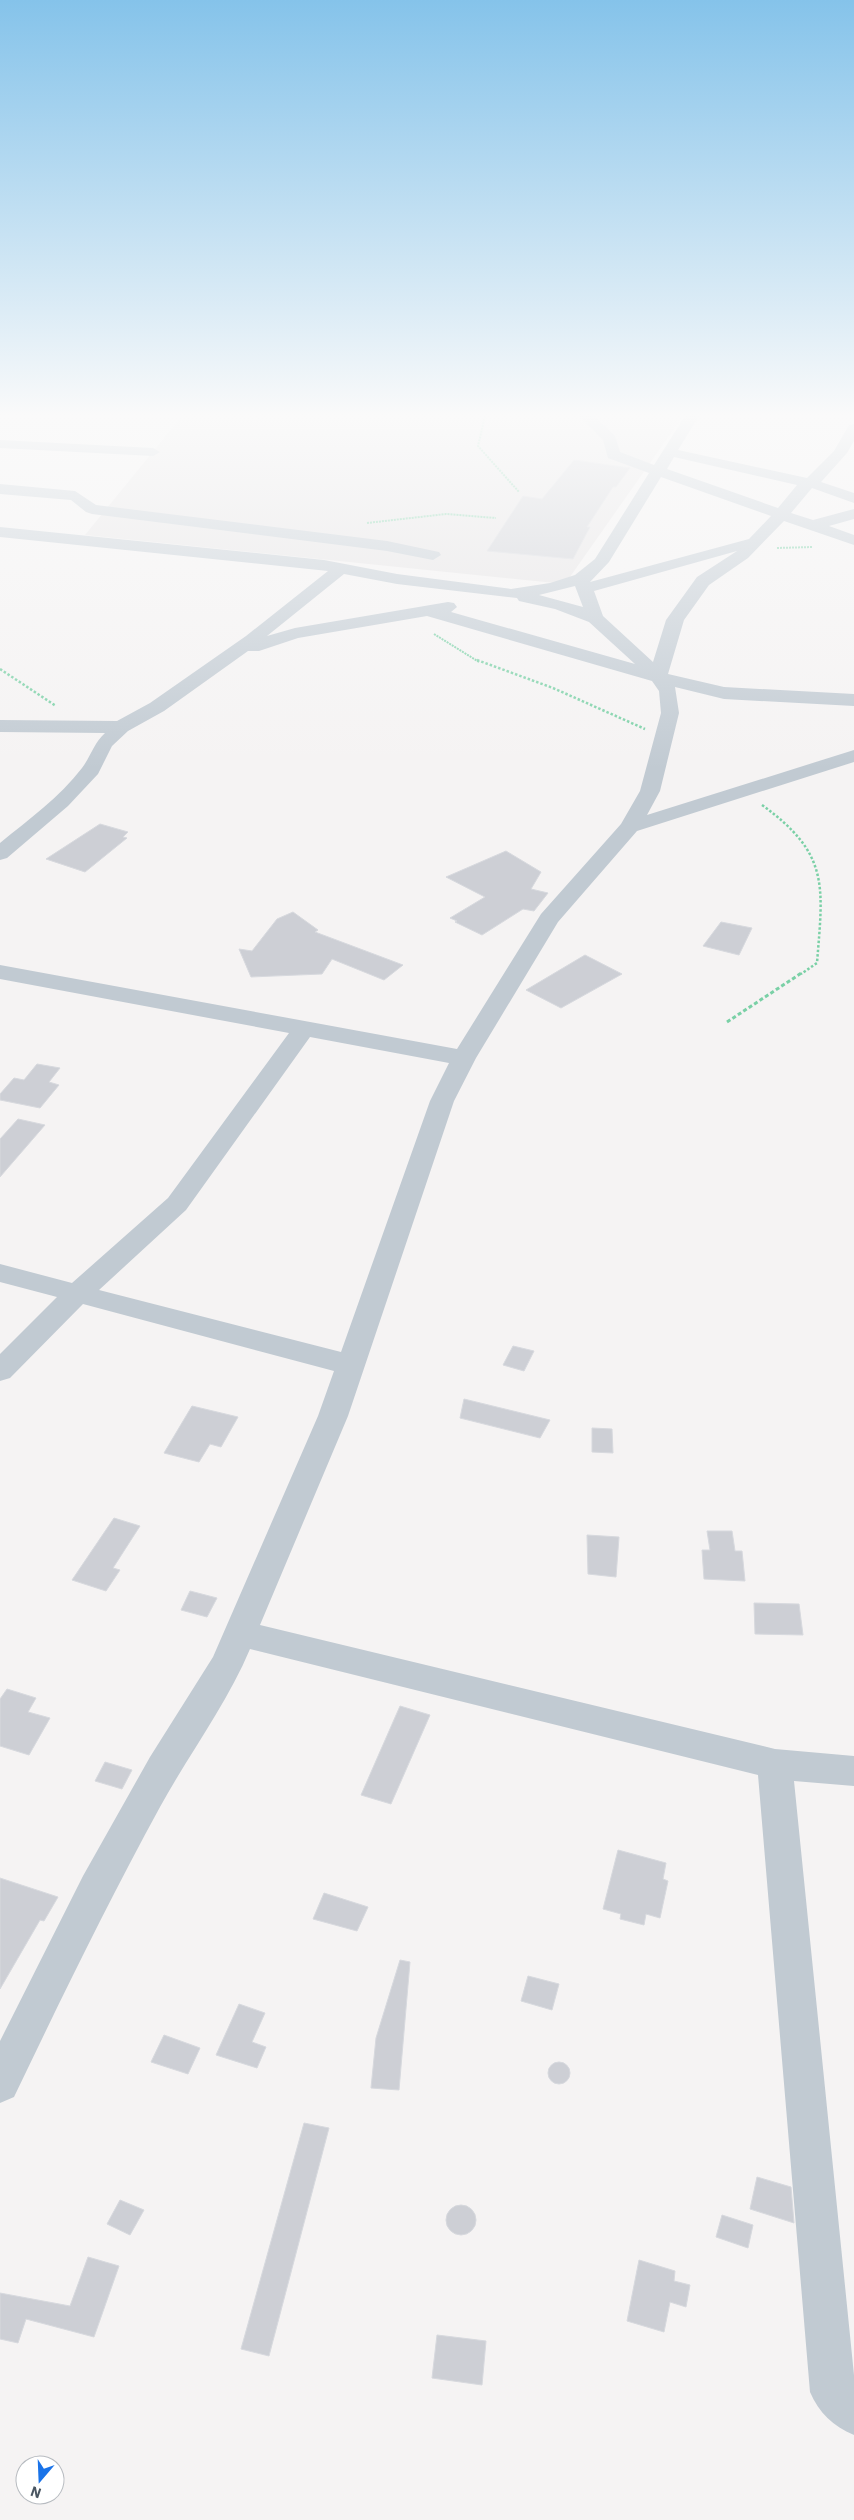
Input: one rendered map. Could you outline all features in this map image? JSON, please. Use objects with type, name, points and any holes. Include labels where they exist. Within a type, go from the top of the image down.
[{"type":"street","points":[[0,2083],[96,1888],[163,1768],[227,1663],[333,1416],[442,1101],[464,1058],[549,919],[630,827],[650,791],[670,713],[668,691],[658,676],[595,618],[560,605],[511,594],[396,579],[324,565],[16,534]]},
{"type":"street","points":[[289,534],[388,546],[433,555]]},
{"type":"street","points":[[583,584],[601,562],[619,534]]},
{"type":"street","points":[[658,676],[675,620],[703,581],[742,555],[762,534]]},
{"type":"street","points":[[232,654],[295,633],[430,611],[511,594],[583,584],[784,534]]},
{"type":"street","points":[[836,534],[854,540]]},
{"type":"street","points":[[0,854],[62,802],[91,770],[104,744],[121,728],[157,707],[232,654],[340,569]]},
{"type":"street","points":[[583,584],[595,618]]},
{"type":"street","points":[[430,611],[690,686],[724,693],[854,700]]},
{"type":"street","points":[[0,726],[121,728]]},
{"type":"street","points":[[630,827],[670,816],[739,791],[854,756]]},
{"type":"street","points":[[0,972],[464,1058]]},
{"type":"street","points":[[0,1371],[78,1293],[177,1204],[304,1028]]},
{"type":"street","points":[[0,1273],[351,1365]]},
{"type":"street","points":[[240,1634],[776,1764],[854,1771]]},
{"type":"street","points":[[776,1764],[833,2392],[854,2412]]},
{"type":"path","points":[[742,555],[790,546],[817,548]]},
{"type":"path","points":[[404,615],[480,662],[552,688],[664,737]]},
{"type":"path","points":[[727,1022],[817,963],[821,904],[819,868],[804,842],[778,815],[739,791]]},
{"type":"shaded area","points":[[86,534],[600,534],[565,584],[85,535]]},
{"type":"building","points":[[498,534],[586,534],[573,559],[487,551]]},
{"type":"building","points":[[100,824],[128,832],[123,837],[127,838],[85,872],[46,859]]},
{"type":"building","points":[[506,851],[541,872],[531,889],[548,893],[534,911],[523,909],[482,935],[455,922],[457,921],[450,918],[485,897],[446,877]]},
{"type":"building","points":[[293,912],[318,930],[315,932],[403,965],[384,980],[332,959],[322,974],[251,977],[239,949],[252,951],[277,919]]},
{"type":"building","points":[[721,922],[752,928],[739,955],[703,946]]},
{"type":"building","points":[[585,955],[622,974],[561,1008],[526,990]]},
{"type":"building","points":[[37,1064],[60,1068],[49,1082],[59,1085],[40,1108],[0,1100],[0,1094],[14,1078],[24,1080]]},
{"type":"building","points":[[18,1119],[45,1125],[0,1177],[0,1139]]},
{"type":"building","points":[[513,1346],[534,1351],[524,1371],[503,1365]]},
{"type":"building","points":[[464,1399],[550,1420],[540,1438],[460,1418]]},
{"type":"building","points":[[192,1406],[238,1417],[221,1447],[210,1444],[199,1462],[164,1453]]},
{"type":"building","points":[[592,1428],[612,1429],[613,1453],[592,1452]]},
{"type":"building","points":[[114,1518],[140,1526],[113,1568],[120,1570],[106,1591],[72,1580]]},
{"type":"building","points":[[707,1531],[732,1531],[735,1551],[742,1551],[745,1581],[704,1579],[702,1550],[710,1550]]},
{"type":"building","points":[[587,1535],[619,1537],[616,1577],[588,1574]]},
{"type":"building","points":[[190,1591],[217,1598],[207,1617],[181,1610]]},
{"type":"building","points":[[754,1603],[799,1604],[803,1635],[755,1634]]},
{"type":"building","points":[[7,1689],[36,1698],[28,1712],[50,1718],[29,1755],[0,1746],[0,1699]]},
{"type":"building","points":[[400,1706],[430,1715],[391,1804],[361,1795]]},
{"type":"building","points":[[105,1762],[132,1770],[122,1789],[95,1781]]},
{"type":"building","points":[[618,1850],[666,1863],[663,1879],[668,1881],[660,1918],[646,1914],[644,1925],[620,1919],[621,1914],[603,1909]]},
{"type":"building","points":[[0,1878],[58,1897],[44,1921],[40,1920],[0,1989]]},
{"type":"building","points":[[324,1893],[368,1907],[357,1931],[313,1919]]},
{"type":"building","points":[[400,1960],[410,1962],[399,2090],[371,2088],[376,2038]]},
{"type":"building","points":[[528,1976],[559,1984],[552,2010],[521,2001]]},
{"type":"building","points":[[239,2004],[265,2013],[252,2042],[266,2047],[257,2068],[216,2055]]},
{"type":"building","points":[[164,2035],[200,2048],[188,2074],[151,2062]]},
{"type":"building","points":[[559,2062],[567,2065],[570,2073],[567,2081],[559,2084],[551,2081],[548,2073],[551,2065]]},
{"type":"building","points":[[304,2123],[329,2128],[269,2356],[241,2349]]},
{"type":"building","points":[[757,2177],[791,2187],[794,2223],[750,2209]]},
{"type":"building","points":[[120,2200],[144,2210],[130,2235],[107,2224]]},
{"type":"building","points":[[461,2205],[472,2209],[476,2220],[472,2231],[461,2235],[450,2231],[446,2220],[450,2209]]},
{"type":"building","points":[[722,2215],[753,2225],[748,2248],[716,2237]]},
{"type":"building","points":[[88,2257],[119,2266],[94,2337],[26,2319],[18,2343],[0,2339],[0,2293],[70,2306]]},
{"type":"building","points":[[639,2260],[675,2271],[674,2281],[690,2285],[686,2307],[670,2302],[664,2332],[627,2321]]},
{"type":"building","points":[[437,2335],[486,2341],[482,2385],[432,2378]]}]
